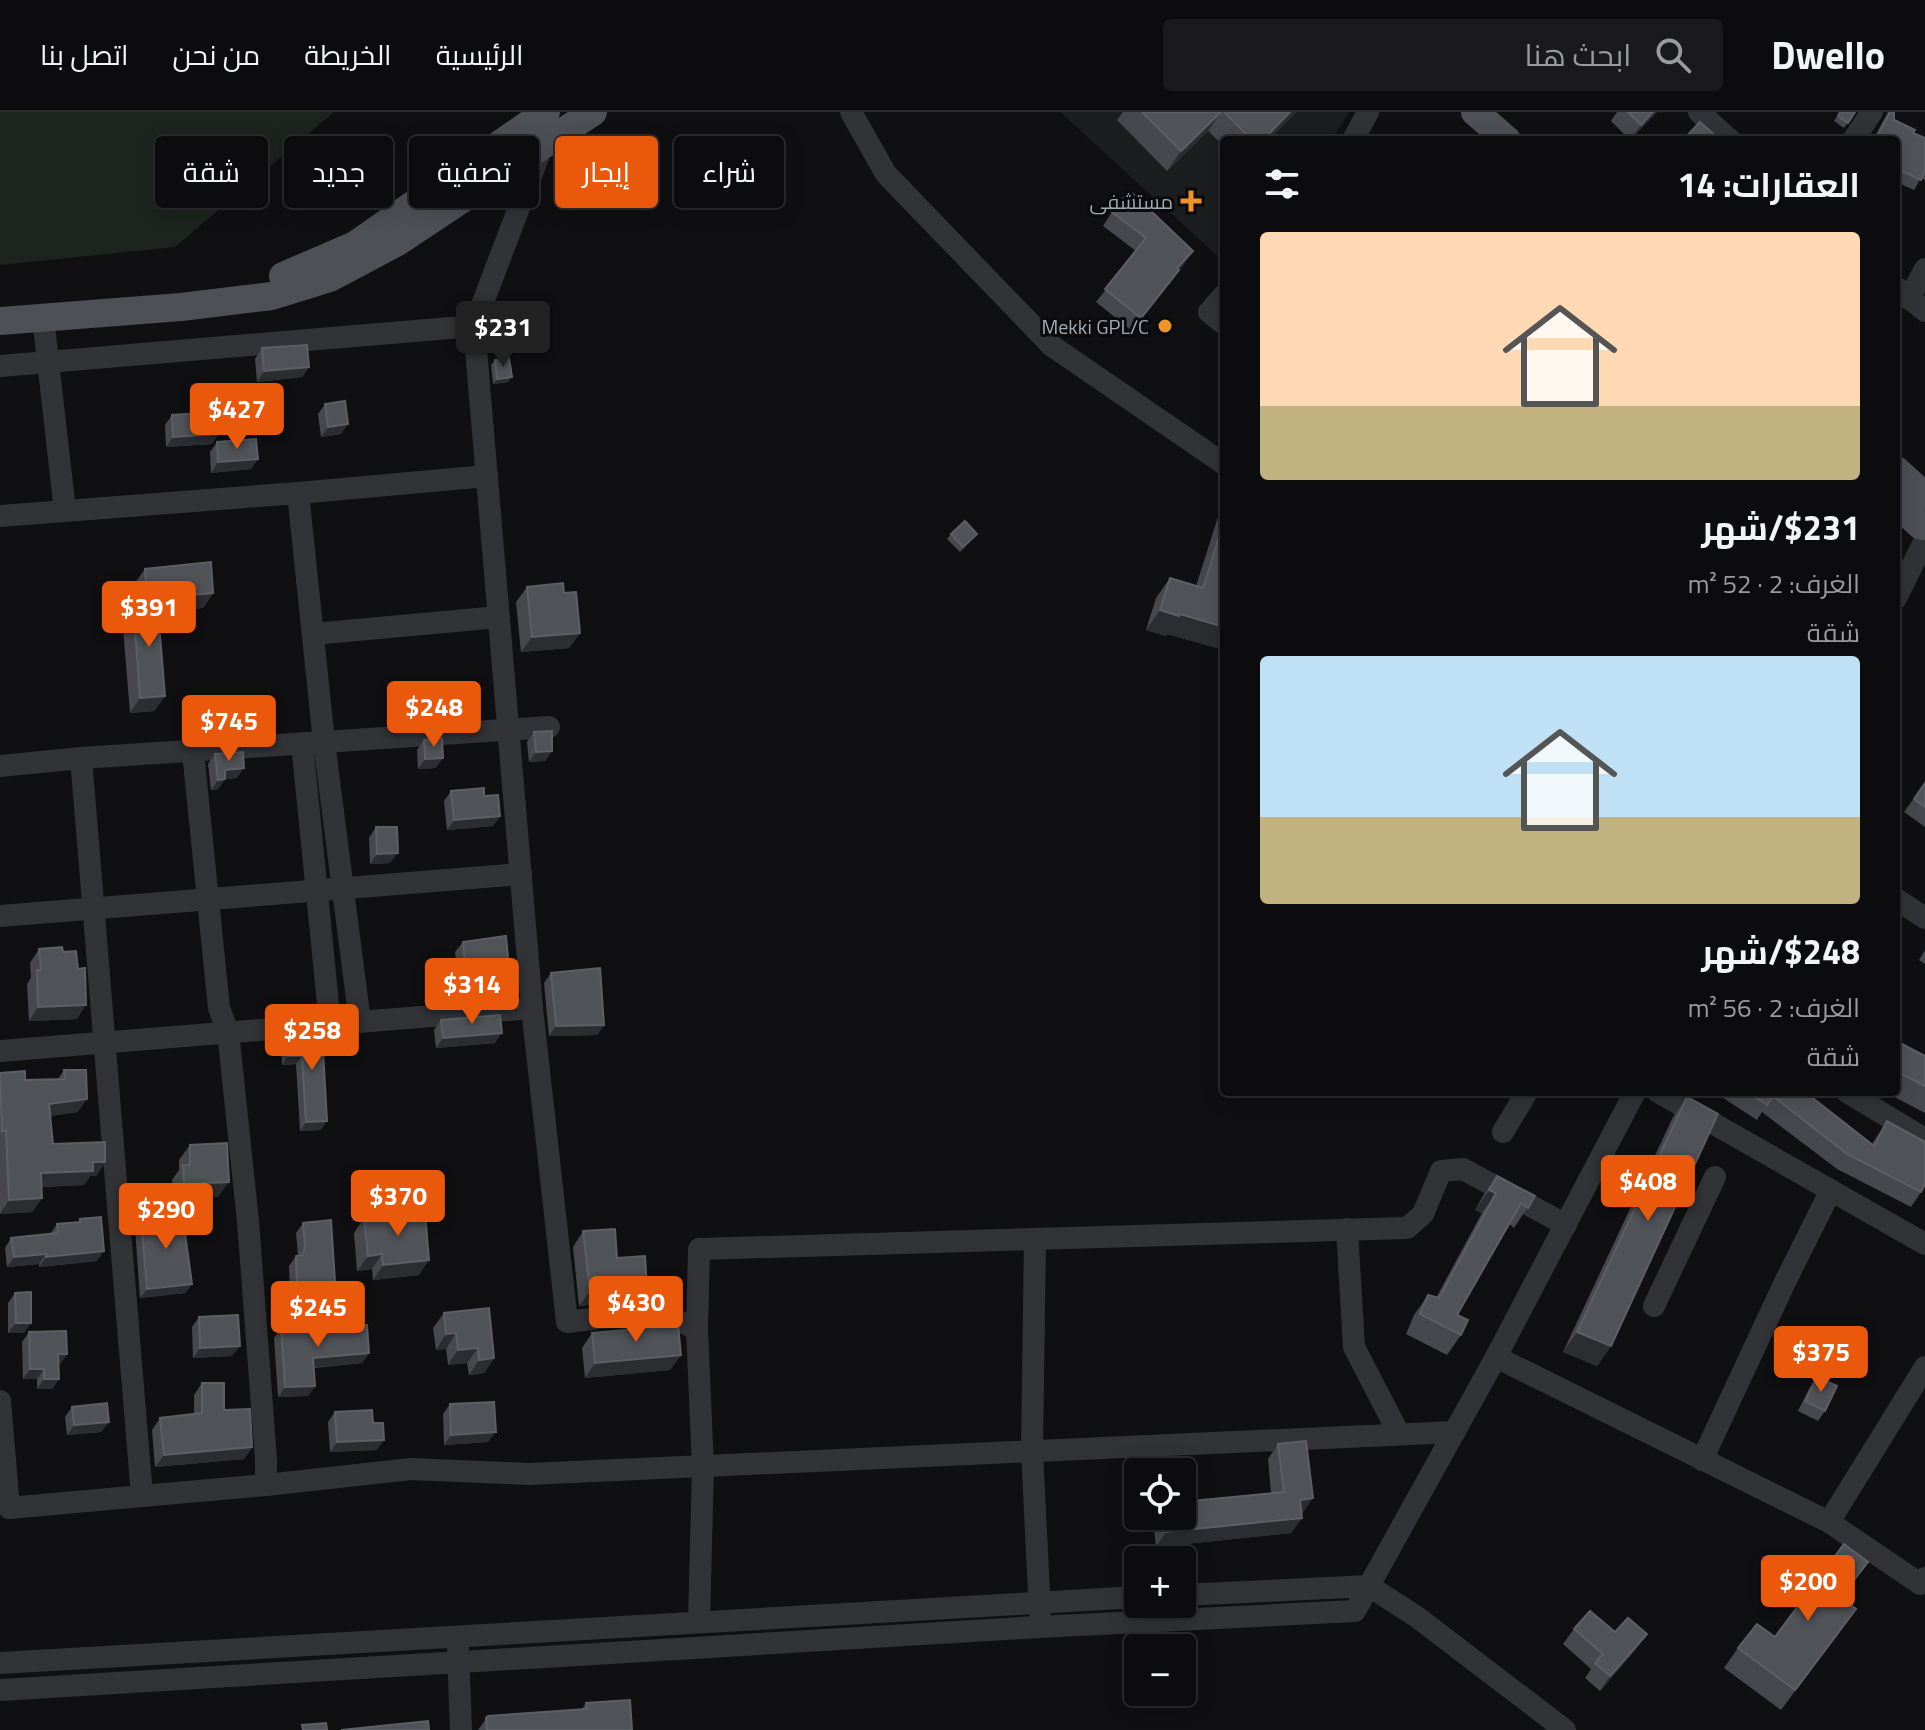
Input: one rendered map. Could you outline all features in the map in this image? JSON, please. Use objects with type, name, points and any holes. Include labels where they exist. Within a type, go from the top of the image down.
[{"type":"main road","points":[[0,309],[221,290],[289,275],[355,245],[546,112]]},
{"type":"main road","points":[[0,321],[181,307],[272,296],[330,278],[396,243],[593,112]]},
{"type":"main road","points":[[1475,112],[1502,136]]},
{"type":"main road","points":[[1900,474],[1925,496]]},
{"type":"main road","points":[[1900,507],[1924,528]]},
{"type":"street","points":[[851,112],[886,174],[1052,346],[1220,461]]},
{"type":"street","points":[[1355,136],[1368,112]]},
{"type":"street","points":[[1699,112],[1726,136]]},
{"type":"street","points":[[1856,136],[1872,112]]},
{"type":"street","points":[[542,147],[474,326],[532,1008],[567,1322],[608,1317],[674,1319],[697,1329]]},
{"type":"street","points":[[1910,299],[1925,269]]},
{"type":"street","points":[[1220,300],[1209,312],[1220,321]]},
{"type":"street","points":[[43,317],[65,511]]},
{"type":"street","points":[[0,366],[474,326]]},
{"type":"street","points":[[0,516],[487,476]]},
{"type":"street","points":[[298,493],[313,634],[317,891],[330,1024]]},
{"type":"street","points":[[1900,588],[1924,528]]},
{"type":"street","points":[[313,634],[499,617]]},
{"type":"street","points":[[0,766],[549,727]]},
{"type":"street","points":[[313,743],[343,888],[360,1022]]},
{"type":"street","points":[[193,752],[206,900],[219,1008],[228,1032],[248,1221],[266,1485]]},
{"type":"street","points":[[81,758],[142,1496]]},
{"type":"street","points":[[0,916],[521,874]]},
{"type":"street","points":[[1900,902],[1925,918]]},
{"type":"street","points":[[0,1051],[532,1008]]},
{"type":"street","points":[[1503,1132],[1525,1096]]},
{"type":"street","points":[[0,1690],[1039,1627],[1355,1611],[1496,1357],[1633,1096]]},
{"type":"street","points":[[1665,1096],[1925,1244]]},
{"type":"street","points":[[1854,1096],[1925,1139]]},
{"type":"street","points":[[699,1621],[703,1467],[697,1329],[699,1249],[1407,1228],[1423,1214],[1441,1171],[1463,1169],[1566,1225]]},
{"type":"street","points":[[1654,1306],[1715,1177]]},
{"type":"street","points":[[1702,1460],[1831,1190]]},
{"type":"street","points":[[1347,1229],[1354,1347],[1399,1434]]},
{"type":"street","points":[[1035,1239],[1032,1452],[1041,1601],[1039,1627]]},
{"type":"street","points":[[1496,1357],[1829,1522],[1920,1584],[1925,1578]]},
{"type":"street","points":[[1829,1522],[1925,1367]]},
{"type":"street","points":[[0,1401],[4,1509],[411,1469],[529,1474],[1455,1432]]},
{"type":"street","points":[[1196,1594],[1369,1586],[1417,1617],[1565,1730]]},
{"type":"street","points":[[0,1663],[1124,1598]]},
{"type":"street","points":[[458,1636],[461,1730]]},
{"type":"shaded area","points":[[0,112],[334,112],[306,136],[284,136],[284,154],[268,168],[268,136],[155,136],[155,208],[221,208],[175,247],[0,265]]},
{"type":"shaded area","name":"مستشفى","points":[[1060,112],[1349,112],[1334,136],[1220,136],[1220,258]]},
{"type":"building","points":[[1142,112],[1221,112],[1181,151]]},
{"type":"building","points":[[1224,112],[1290,112],[1267,136],[1248,136]]},
{"type":"building","points":[[1628,112],[1653,112],[1641,125]]},
{"type":"building","points":[[1840,112],[1855,112],[1848,123],[1838,116]]},
{"type":"building","points":[[1890,112],[1894,112],[1894,120],[1925,138],[1925,170],[1921,180],[1900,170],[1900,136],[1877,136]]},
{"type":"building","points":[[1700,122],[1716,136],[1687,136]]},
{"type":"building","points":[[1129,191],[1154,210],[1152,212],[1193,251],[1141,318],[1105,289],[1146,238],[1112,212]]},
{"type":"building","points":[[307,345],[309,367],[264,371],[262,348]]},
{"type":"building","points":[[509,358],[512,377],[497,379],[495,360]]},
{"type":"building","points":[[345,401],[348,424],[328,427],[325,404]]},
{"type":"building","points":[[217,412],[219,434],[173,437],[172,415]]},
{"type":"building","points":[[256,439],[258,459],[218,462],[217,442]]},
{"type":"building","points":[[965,521],[977,534],[963,547],[951,534]]},
{"type":"building","points":[[1220,534],[1220,626],[1160,610],[1170,578],[1203,588]]},
{"type":"building","points":[[211,562],[213,593],[147,599],[145,569]]},
{"type":"building","points":[[563,583],[564,593],[576,592],[580,633],[532,637],[527,587]]},
{"type":"building","points":[[157,599],[165,696],[140,698],[133,601]]},
{"type":"building","points":[[552,731],[552,751],[536,752],[534,732]]},
{"type":"building","points":[[442,738],[443,758],[425,759],[424,740]]},
{"type":"building","points":[[243,752],[244,768],[225,770],[225,779],[218,780],[215,754]]},
{"type":"building","points":[[1925,783],[1925,807],[1914,799]]},
{"type":"building","points":[[484,788],[484,796],[498,795],[500,816],[454,820],[451,791]]},
{"type":"building","points":[[376,827],[397,827],[398,853],[377,854]]},
{"type":"building","points":[[506,936],[509,968],[466,972],[463,942]]},
{"type":"building","points":[[62,947],[63,952],[76,951],[78,969],[85,968],[86,1005],[38,1007],[39,949]]},
{"type":"building","points":[[600,968],[604,1025],[556,1026],[551,973]]},
{"type":"building","points":[[500,1015],[502,1033],[443,1038],[441,1020]]},
{"type":"building","points":[[329,1033],[332,1048],[323,1050],[327,1121],[306,1122],[302,1056],[288,1056],[287,1038]]},
{"type":"building","points":[[1900,1043],[1925,1056],[1925,1086],[1900,1073]]},
{"type":"building","points":[[64,1070],[86,1070],[87,1099],[49,1104],[53,1144],[105,1142],[105,1162],[93,1162],[93,1171],[41,1173],[42,1198],[9,1200],[0,1073],[25,1071],[25,1080],[65,1079]]},
{"type":"building","points":[[1754,1096],[1773,1096],[1767,1105]]},
{"type":"building","points":[[1773,1096],[1810,1096],[1874,1146],[1887,1121],[1925,1142],[1925,1184],[1921,1192],[1847,1154]]},
{"type":"building","points":[[1687,1097],[1718,1114],[1611,1346],[1577,1332]]},
{"type":"building","points":[[227,1143],[229,1182],[184,1184],[183,1165],[190,1165],[190,1145]]},
{"type":"building","points":[[1497,1176],[1535,1196],[1528,1208],[1521,1203],[1457,1315],[1468,1320],[1461,1335],[1420,1314],[1428,1295],[1439,1298],[1496,1193],[1489,1190]]},
{"type":"building","points":[[182,1212],[192,1284],[147,1289],[141,1218]]},
{"type":"building","points":[[425,1213],[429,1260],[383,1265],[382,1254],[368,1256],[364,1218]]},
{"type":"building","points":[[101,1217],[104,1251],[14,1257],[11,1238],[58,1233],[57,1224]]},
{"type":"building","points":[[331,1220],[335,1282],[297,1284],[296,1256],[303,1255],[305,1246],[303,1223]]},
{"type":"building","points":[[615,1229],[617,1258],[645,1256],[647,1289],[590,1291],[583,1231]]},
{"type":"building","points":[[31,1292],[31,1323],[16,1323],[15,1293]]},
{"type":"building","points":[[489,1308],[494,1358],[479,1360],[478,1348],[458,1350],[456,1333],[446,1334],[444,1313]]},
{"type":"building","points":[[238,1315],[240,1346],[200,1348],[199,1317]]},
{"type":"building","points":[[367,1325],[369,1353],[313,1358],[315,1386],[285,1387],[281,1328]]},
{"type":"building","points":[[678,1325],[681,1355],[595,1363],[592,1333]]},
{"type":"building","points":[[66,1331],[67,1354],[58,1354],[59,1379],[44,1379],[44,1369],[30,1369],[29,1332]]},
{"type":"building","points":[[1817,1377],[1837,1386],[1825,1411],[1805,1401]]},
{"type":"building","points":[[202,1383],[224,1383],[224,1410],[250,1409],[252,1447],[164,1455],[160,1418],[202,1413]]},
{"type":"building","points":[[494,1402],[496,1432],[451,1435],[450,1404]]},
{"type":"building","points":[[107,1403],[109,1422],[74,1425],[72,1407]]},
{"type":"building","points":[[372,1410],[373,1423],[383,1423],[384,1440],[337,1442],[335,1412]]},
{"type":"building","points":[[1306,1441],[1313,1498],[1300,1500],[1302,1518],[1196,1529],[1196,1501],[1284,1492],[1278,1444]]},
{"type":"building","points":[[1844,1544],[1868,1562],[1841,1597],[1856,1609],[1795,1690],[1738,1648],[1757,1624],[1775,1637]]},
{"type":"building","points":[[1590,1611],[1615,1632],[1628,1618],[1647,1634],[1610,1676],[1595,1663],[1603,1654],[1574,1629]]},
{"type":"building","points":[[630,1700],[632,1730],[487,1730],[488,1716],[587,1709],[586,1703]]},
{"type":"building","points":[[428,1721],[429,1730],[341,1730]]},
{"type":"building","points":[[326,1723],[327,1730],[303,1730],[302,1725]]},
{"type":"place","name":"مستشفى","points":[[1191,201]]},
{"type":"place","name":"Mekki GPL/C","points":[[1165,326]]}]
